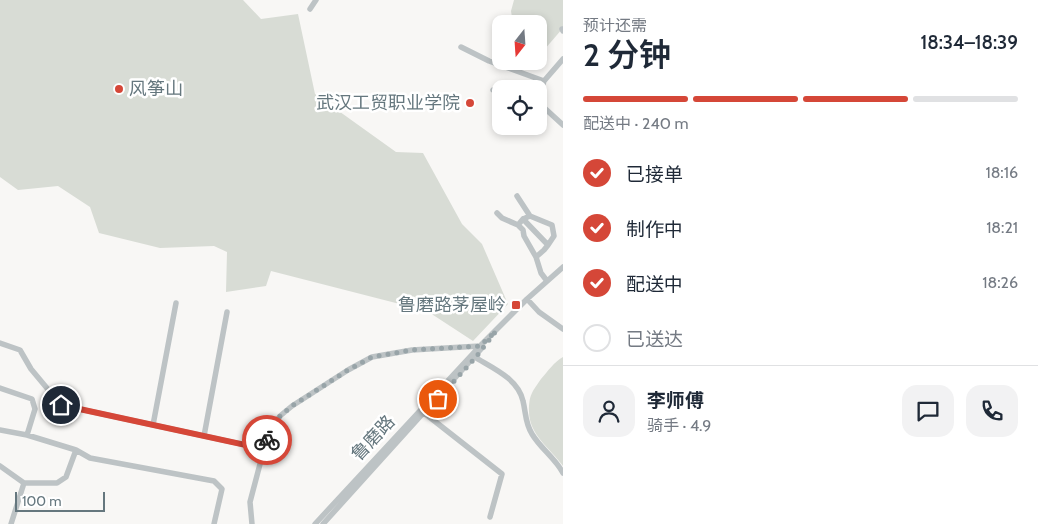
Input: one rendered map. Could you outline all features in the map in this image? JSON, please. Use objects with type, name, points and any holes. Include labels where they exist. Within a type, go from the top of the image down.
[{"type":"street","points":[[310,9],[316,0]]},
{"type":"street","points":[[461,48],[488,61],[541,80]]},
{"type":"street","points":[[545,80],[563,59]]},
{"type":"street","points":[[547,110],[563,125]]},
{"type":"street","points":[[517,196],[530,216],[552,224],[554,236],[544,250],[536,256]]},
{"type":"street","points":[[497,213],[502,218],[518,225],[536,256],[541,273],[547,281]]},
{"type":"street","points":[[518,225],[523,219],[530,216]]},
{"type":"street","points":[[523,219],[548,245]]},
{"type":"street","name":"鲁磨路","points":[[474,356],[480,346],[563,267]]},
{"type":"street","points":[[527,300],[539,312],[563,329]]},
{"type":"street","points":[[153,425],[176,303]]},
{"type":"street","points":[[204,436],[227,312]]},
{"type":"street","name":"鲁磨路","points":[[315,524],[496,331]]},
{"type":"street","points":[[0,344],[20,350],[31,369],[61,405],[264,449]]},
{"type":"street","points":[[252,524],[250,502],[264,449],[280,416],[292,406],[372,357],[412,350],[480,346]]},
{"type":"street","points":[[474,356],[510,379],[515,385],[523,400],[528,427],[537,442],[557,463],[563,473]]},
{"type":"street","points":[[0,388],[32,399],[35,409],[27,435]]},
{"type":"street","points":[[423,411],[502,474],[490,516]]},
{"type":"street","name":"鲁磨路","points":[[324,524],[423,411]]},
{"type":"street","points":[[0,430],[27,435],[76,450],[90,458],[214,481],[222,489],[214,524]]},
{"type":"street","points":[[0,466],[24,483],[57,483],[66,477],[76,450]]},
{"type":"street","points":[[11,524],[24,483]]},
{"type":"shaded area","points":[[0,0],[243,0],[261,19],[298,14],[315,94],[396,152],[423,153],[462,224],[482,244],[508,304],[473,341],[427,311],[271,271],[266,286],[226,292],[227,252],[214,246],[160,248],[99,233],[90,207],[58,186],[18,190],[0,177]]},
{"type":"shaded area","points":[[514,0],[563,0],[563,28],[548,45],[548,15],[512,15]]},
{"type":"shaded area","points":[[563,357],[563,466],[536,434],[532,427],[529,411],[530,397],[535,387],[551,367]]},
{"type":"way so far","points":[[267,440],[280,416],[292,406],[372,357],[412,350],[480,346],[496,331],[476,357],[438,399]]},
{"type":"place","name":"风筝山","points":[[119,89]]},
{"type":"place","name":"武汉工贸职业学院","points":[[470,103]]},
{"type":"place","name":"鲁磨路茅屋岭","points":[[516,305]]},
{"type":"route","points":[[61,405],[264,449],[267,440]]}]
